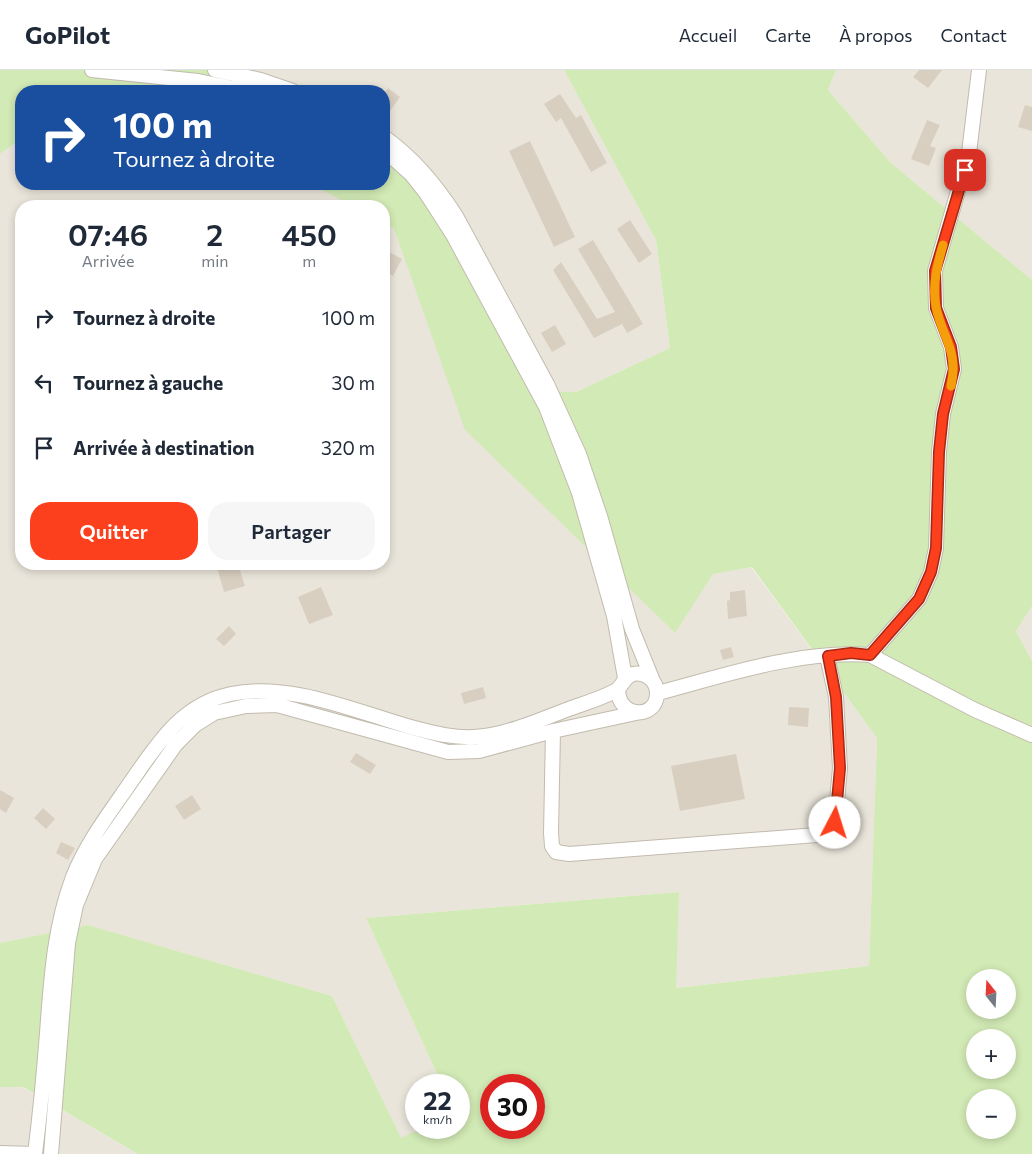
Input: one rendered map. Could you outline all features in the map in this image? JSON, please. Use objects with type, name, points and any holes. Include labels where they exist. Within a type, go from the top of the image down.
[{"type":"street","points":[[92,70],[198,81],[218,85]]},
{"type":"street","points":[[215,70],[275,85]]},
{"type":"street","points":[[870,655],[919,599],[931,572],[936,548],[939,452],[943,414],[954,369],[951,347],[936,308],[935,271],[961,186],[968,153],[979,70]]},
{"type":"street","points":[[51,1154],[68,943],[76,905],[95,859],[176,744],[195,725],[214,712],[246,706],[276,705],[448,752],[478,751],[553,731],[649,710],[656,699],[656,687],[632,629],[600,516],[579,454],[555,399],[456,216],[439,190],[421,169],[390,142]]},
{"type":"street","points":[[390,155],[411,174],[426,193],[453,235],[546,407],[564,449],[582,502],[614,616],[622,684],[620,702],[630,711],[636,713]]},
{"type":"street","points":[[656,687],[776,662],[851,653],[870,655],[975,710],[1032,735]]},
{"type":"street","points":[[553,731],[551,833],[552,846],[556,852],[569,854],[818,835],[829,831],[835,823],[840,768],[836,697],[828,656]]},
{"type":"street","points":[[0,1152],[36,1154],[57,930],[74,875],[87,849],[161,738],[192,709],[210,699],[232,694],[275,691],[453,737],[485,736],[524,726],[622,684],[636,673],[649,677],[656,687]]},
{"type":"shaded area","points":[[208,70],[564,70],[656,240],[670,348],[576,392],[536,391],[390,153],[390,85],[211,85]]},
{"type":"shaded area","points":[[836,70],[1032,70],[1032,280],[891,163],[828,90]]},
{"type":"shaded area","points":[[15,143],[15,190],[321,190],[341,200],[15,200],[15,570],[390,570],[390,227],[394,229],[466,430],[674,632],[713,574],[751,567],[877,738],[869,966],[675,988],[679,892],[366,918],[437,1074],[405,1074],[405,1137],[401,1139],[332,996],[88,925],[0,943],[0,154]]},
{"type":"shaded area","points":[[1032,606],[1032,661],[1016,631]]},
{"type":"shaded area","points":[[0,1087],[22,1087],[138,1154],[0,1154]]},
{"type":"green space","points":[[0,70],[208,70],[211,85],[15,85],[15,143],[0,154]]},
{"type":"green space","points":[[564,70],[836,70],[828,90],[891,163],[1032,280],[1032,606],[1016,631],[1032,661],[1032,1154],[138,1154],[23,1087],[0,1087],[0,943],[88,925],[332,996],[401,1138],[405,1136],[405,1139],[470,1139],[470,1074],[437,1074],[366,918],[679,892],[676,988],[869,966],[877,738],[752,567],[713,574],[675,633],[465,430],[394,229],[390,227],[390,200],[341,200],[321,190],[390,190],[390,152],[471,267],[536,391],[576,392],[670,348],[656,240]]},
{"type":"building","points":[[919,70],[942,70],[928,88],[913,77]]},
{"type":"building","points":[[390,90],[400,97],[390,111]]},
{"type":"building","points":[[560,94],[576,118],[581,115],[607,163],[591,172],[561,118],[556,122],[544,104]]},
{"type":"building","points":[[1025,105],[1032,107],[1032,131],[1018,127]]},
{"type":"building","points":[[927,120],[940,125],[930,146],[936,148],[929,166],[911,159]]},
{"type":"building","points":[[530,141],[575,237],[554,247],[509,151]]},
{"type":"building","points":[[630,220],[652,254],[639,263],[617,229]]},
{"type":"building","points":[[593,240],[643,324],[627,333],[622,324],[594,338],[553,270],[561,262],[597,319],[615,312],[578,249]]},
{"type":"building","points":[[390,252],[402,259],[393,276],[390,274]]},
{"type":"building","points":[[555,325],[566,344],[552,352],[541,333]]},
{"type":"building","points":[[218,570],[240,570],[245,586],[224,592]]},
{"type":"building","points":[[321,587],[333,615],[309,624],[298,597]]},
{"type":"building","points":[[745,590],[747,616],[728,619],[727,601],[730,600],[730,592]]},
{"type":"building","points":[[229,626],[236,634],[224,646],[216,639]]},
{"type":"building","points":[[731,647],[734,657],[723,660],[720,650]]},
{"type":"building","points":[[483,687],[486,698],[464,704],[461,693]]},
{"type":"building","points":[[789,707],[809,708],[808,727],[788,725]]},
{"type":"building","points":[[356,753],[376,765],[370,774],[350,762]]},
{"type":"building","points":[[736,754],[745,799],[680,811],[671,766]]},
{"type":"building","points":[[0,790],[14,798],[6,813],[0,809]]},
{"type":"building","points":[[192,795],[201,809],[184,820],[175,806]]},
{"type":"building","points":[[43,808],[55,819],[46,829],[34,818]]},
{"type":"building","points":[[61,842],[75,848],[68,860],[56,853]]},
{"type":"slow traffic","points":[[943,245],[935,271],[934,290],[936,308],[951,347],[954,369],[951,386]]},
{"type":"route","points":[[835,823],[840,768],[836,697],[828,656],[851,653],[870,655],[919,599],[931,572],[936,548],[939,452],[943,414],[952,385],[954,369],[951,347],[936,308],[934,290],[935,271],[965,170]]}]
